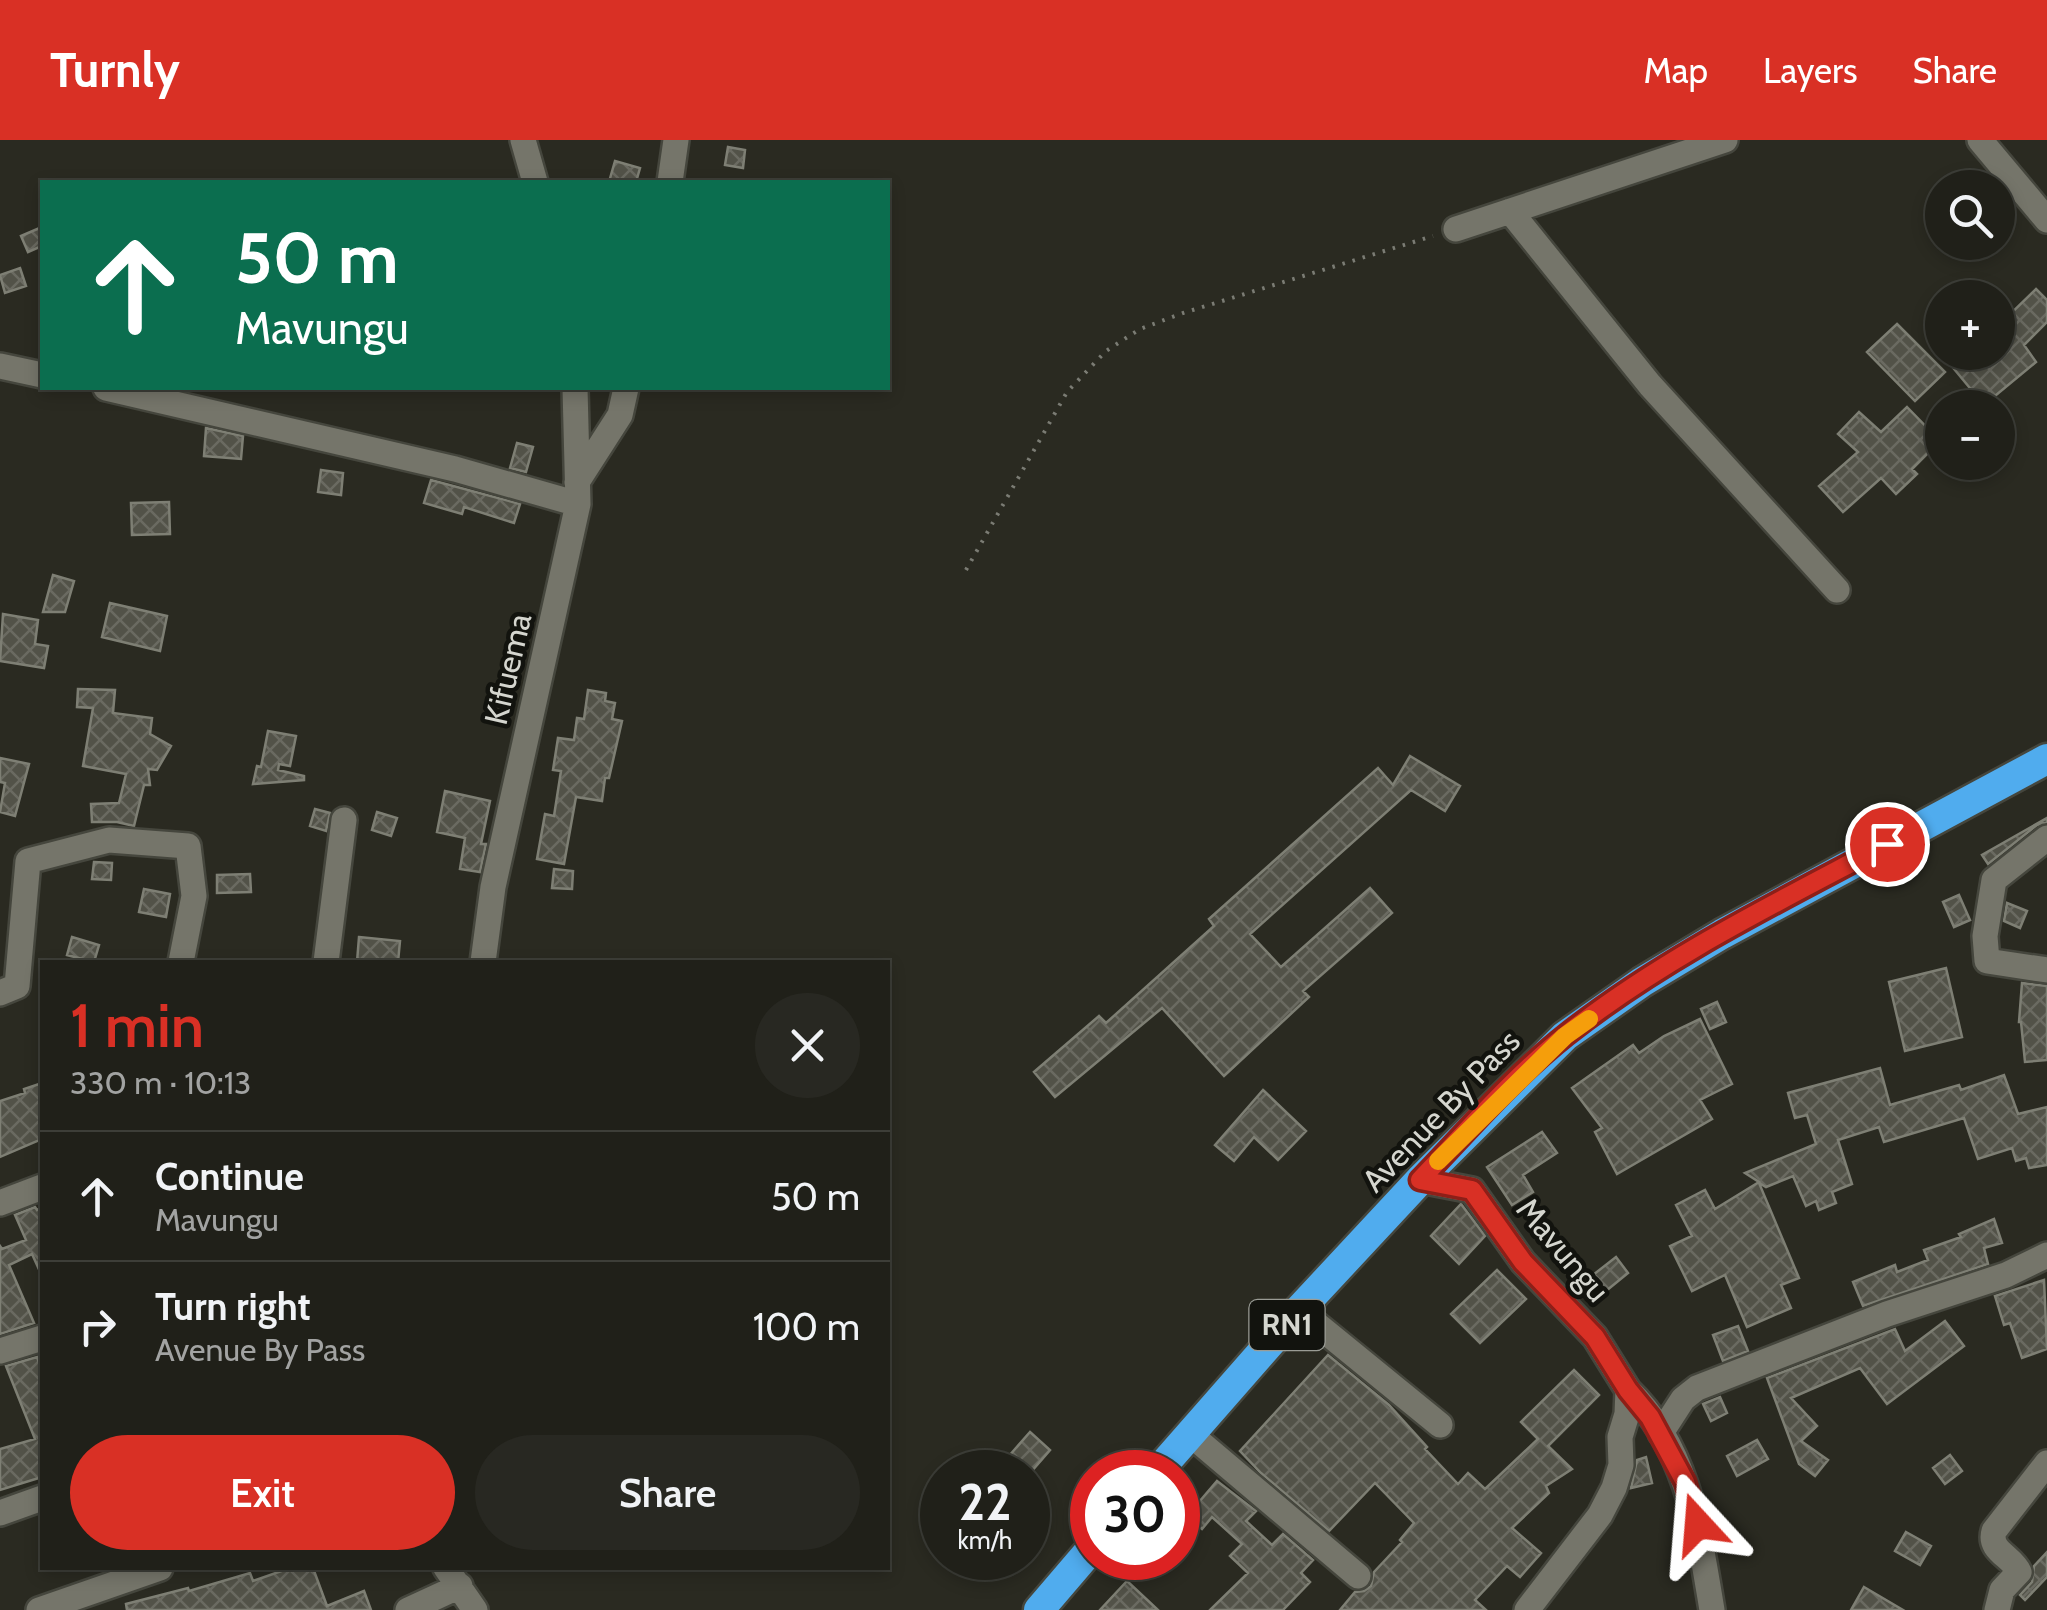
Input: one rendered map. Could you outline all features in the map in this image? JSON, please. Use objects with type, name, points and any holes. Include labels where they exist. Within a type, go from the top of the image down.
[{"type":"highway","name":"Avenue By Pass","points":[[1176,1450],[1420,1180],[1565,1036],[1642,982],[1823,878],[2047,759]]},
{"type":"highway","points":[[1039,1610],[1070,1574]]},
{"type":"street","points":[[523,140],[535,180]]},
{"type":"street","points":[[670,180],[676,140]]},
{"type":"street","points":[[1456,229],[1725,140]]},
{"type":"street","points":[[1980,140],[2047,220]]},
{"type":"street","points":[[1510,211],[1650,385],[1837,590]]},
{"type":"street","points":[[0,366],[40,375]]},
{"type":"street","points":[[115,390],[455,470],[578,493],[620,415],[626,390]]},
{"type":"street","name":"Kifuema","points":[[483,960],[492,887],[578,493],[575,390]]},
{"type":"street","points":[[326,960],[344,820]]},
{"type":"street","points":[[2047,838],[1994,880],[1985,936],[1987,960],[2047,970]]},
{"type":"street","points":[[0,993],[17,986],[28,861],[109,840],[188,846],[194,896],[181,960]]},
{"type":"street","name":"Mavungu","points":[[1420,1180],[1472,1190],[1523,1262],[1595,1337],[1661,1434],[1685,1482],[1698,1524],[1712,1610]]},
{"type":"street","points":[[0,1204],[40,1188]]},
{"type":"street","points":[[1661,1434],[1683,1400],[1698,1388],[1887,1314],[2006,1275],[2047,1255]]},
{"type":"street","points":[[1300,1310],[1440,1424]]},
{"type":"street","points":[[0,1351],[40,1339]]},
{"type":"street","points":[[1527,1610],[1600,1515],[1614,1488],[1621,1465],[1620,1437],[1627,1414],[1628,1390]]},
{"type":"street","points":[[1190,1434],[1358,1576]]},
{"type":"street","points":[[1997,1610],[2002,1590],[2019,1572],[1991,1539],[2047,1463]]},
{"type":"street","points":[[0,1513],[40,1499]]},
{"type":"street","points":[[39,1610],[154,1570]]},
{"type":"street","points":[[408,1610],[453,1577],[475,1610]]},
{"type":"path","points":[[966,570],[1067,392],[1106,351],[1140,329],[1183,313],[1456,229]]},
{"type":"building","points":[[728,147],[745,150],[743,168],[725,165]]},
{"type":"building","points":[[615,161],[640,168],[637,180],[610,180]]},
{"type":"building","points":[[40,228],[40,247],[28,252],[21,236]]},
{"type":"building","points":[[20,268],[26,286],[5,293],[0,275]]},
{"type":"building","points":[[2036,289],[2047,300],[2047,322],[2024,345],[2036,362],[2002,390],[1972,390],[1955,370],[2015,370],[2015,309]]},
{"type":"building","points":[[1897,324],[1925,352],[1925,370],[1945,372],[1915,401],[1867,352]]},
{"type":"building","points":[[1907,407],[1925,426],[1925,456],[1912,469],[1917,474],[1896,494],[1881,478],[1843,512],[1819,486],[1858,452],[1838,434],[1859,412],[1881,432]]},
{"type":"building","points":[[206,428],[243,436],[241,459],[204,456]]},
{"type":"building","points":[[517,443],[533,447],[526,472],[510,468]]},
{"type":"building","points":[[321,470],[343,473],[341,495],[318,492]]},
{"type":"building","points":[[431,480],[520,504],[514,523],[464,507],[462,514],[424,503]]},
{"type":"building","points":[[169,502],[170,534],[132,535],[131,503]]},
{"type":"building","points":[[53,575],[74,581],[65,612],[43,612]]},
{"type":"building","points":[[110,603],[167,616],[160,651],[102,637]]},
{"type":"building","points":[[3,614],[38,620],[35,644],[48,646],[44,668],[0,661]]},
{"type":"building","points":[[78,689],[115,690],[113,713],[152,718],[150,734],[171,746],[157,770],[148,769],[150,785],[144,785],[134,826],[92,822],[91,804],[119,803],[126,774],[83,766],[93,708],[77,707]]},
{"type":"building","points":[[588,690],[606,693],[605,701],[615,703],[612,719],[622,721],[609,778],[605,778],[602,801],[576,797],[564,864],[537,859],[545,814],[554,816],[561,771],[553,770],[558,738],[574,740],[577,718],[584,719]]},
{"type":"building","points":[[268,731],[296,736],[290,766],[279,764],[278,770],[304,776],[304,780],[253,784],[257,766],[261,767]]},
{"type":"building","points":[[1410,756],[1460,786],[1445,811],[1411,790],[1250,934],[1281,967],[1370,888],[1392,913],[1303,991],[1309,997],[1224,1076],[1162,1008],[1055,1097],[1034,1072],[1099,1016],[1106,1023],[1214,926],[1209,919],[1378,768],[1393,785]]},
{"type":"building","points":[[0,758],[29,764],[15,816],[0,812],[5,783],[0,782]]},
{"type":"building","points":[[445,791],[490,801],[480,872],[460,869],[465,838],[437,832]]},
{"type":"building","points":[[315,809],[330,813],[326,831],[310,826]]},
{"type":"building","points":[[377,812],[397,818],[391,836],[372,830]]},
{"type":"building","points":[[2047,818],[2047,822],[2037,825],[1988,864],[1982,855]]},
{"type":"building","points":[[94,862],[112,863],[111,880],[92,879]]},
{"type":"building","points":[[554,869],[573,871],[572,889],[552,888]]},
{"type":"building","points":[[250,874],[251,892],[217,893],[217,875]]},
{"type":"building","points":[[144,889],[170,894],[166,917],[139,912]]},
{"type":"building","points":[[1959,895],[1970,920],[1954,927],[1943,902]]},
{"type":"building","points":[[2007,903],[2027,911],[2020,928],[2004,921]]},
{"type":"building","points":[[72,937],[99,945],[95,960],[67,955]]},
{"type":"building","points":[[359,937],[400,941],[398,960],[357,960]]},
{"type":"building","points":[[1946,968],[1962,1037],[1905,1051],[1889,982]]},
{"type":"building","points":[[2022,983],[2047,986],[2047,1060],[2025,1062],[2019,1022]]},
{"type":"building","points":[[1717,1002],[1726,1022],[1710,1029],[1701,1009]]},
{"type":"building","points":[[1700,1019],[1732,1084],[1700,1100],[1712,1119],[1617,1174],[1595,1132],[1602,1128],[1572,1088],[1633,1045],[1639,1053]]},
{"type":"building","points":[[1880,1068],[1890,1105],[1959,1085],[1961,1090],[2004,1075],[2018,1114],[2047,1107],[2047,1165],[2029,1168],[2026,1158],[2016,1161],[2012,1148],[1978,1159],[1964,1118],[1884,1142],[1879,1127],[1838,1140],[1852,1184],[1832,1192],[1836,1203],[1819,1210],[1816,1201],[1806,1206],[1793,1176],[1766,1187],[1759,1183],[1799,1278],[1781,1285],[1791,1308],[1747,1327],[1725,1275],[1692,1291],[1670,1246],[1692,1236],[1676,1205],[1705,1190],[1715,1209],[1759,1182],[1745,1173],[1816,1144],[1807,1115],[1795,1118],[1788,1093]]},
{"type":"building","points":[[40,1084],[40,1140],[0,1157],[0,1101],[25,1093],[24,1089]]},
{"type":"building","points":[[1263,1090],[1306,1131],[1278,1160],[1254,1137],[1234,1161],[1215,1145]]},
{"type":"building","points":[[1542,1132],[1557,1153],[1523,1175],[1533,1192],[1512,1205],[1487,1167]]},
{"type":"building","points":[[1461,1204],[1485,1236],[1459,1264],[1431,1236]]},
{"type":"building","points":[[40,1208],[40,1272],[32,1254],[9,1265],[34,1323],[0,1334],[0,1246],[2,1249],[26,1240],[15,1215]]},
{"type":"building","points":[[1994,1219],[2002,1243],[1984,1248],[1988,1264],[1863,1306],[1853,1282],[1895,1265],[1897,1272],[1928,1260],[1924,1250],[1961,1237],[1959,1234]]},
{"type":"building","points":[[1616,1257],[1628,1273],[1606,1291],[1593,1275]]},
{"type":"building","points":[[1497,1270],[1526,1299],[1480,1343],[1451,1314]]},
{"type":"building","points":[[2044,1280],[2047,1349],[2022,1358],[2010,1323],[2004,1325],[1995,1296]]},
{"type":"building","points":[[1945,1321],[1964,1346],[1887,1404],[1860,1368],[1791,1398],[1817,1426],[1801,1441],[1828,1460],[1815,1476],[1799,1464],[1767,1378],[1895,1329],[1905,1351]]},
{"type":"building","points":[[1738,1326],[1748,1351],[1723,1361],[1713,1335]]},
{"type":"building","points":[[1328,1355],[1389,1405],[1458,1484],[1468,1473],[1485,1489],[1538,1439],[1521,1422],[1574,1370],[1599,1395],[1548,1446],[1572,1469],[1546,1486],[1549,1493],[1512,1528],[1541,1553],[1520,1577],[1507,1566],[1475,1600],[1486,1610],[1340,1610],[1355,1592],[1371,1586],[1374,1572],[1414,1523],[1375,1483],[1329,1531],[1240,1451]]},
{"type":"building","points":[[37,1357],[40,1365],[40,1478],[0,1490],[0,1449],[35,1439],[6,1366]]},
{"type":"building","points":[[1720,1397],[1727,1413],[1711,1421],[1703,1404]]},
{"type":"building","points":[[1030,1432],[1050,1450],[1014,1450]]},
{"type":"building","points":[[1757,1440],[1768,1459],[1737,1476],[1727,1456]]},
{"type":"building","points":[[1950,1455],[1962,1471],[1945,1484],[1933,1468]]},
{"type":"building","points":[[1646,1457],[1652,1483],[1631,1488],[1637,1460]]},
{"type":"building","points":[[1217,1481],[1256,1511],[1246,1521],[1272,1545],[1283,1534],[1313,1560],[1301,1573],[1310,1582],[1283,1610],[1210,1610],[1248,1573],[1230,1556],[1242,1544],[1212,1517],[1200,1527],[1200,1501]]},
{"type":"building","points":[[1906,1532],[1931,1546],[1920,1565],[1895,1551]]},
{"type":"building","points":[[2047,1552],[2047,1577],[2025,1600],[2020,1595],[2032,1582],[2034,1566]]},
{"type":"building","points":[[284,1570],[314,1570],[327,1606],[364,1591],[371,1610],[127,1610],[126,1604],[250,1573],[253,1581]]},
{"type":"building","points":[[1127,1581],[1158,1610],[1100,1610]]},
{"type":"building","points":[[1864,1587],[1903,1610],[1851,1610]]},
{"type":"slow traffic","points":[[1438,1161],[1565,1036],[1589,1019]]},
{"type":"route","points":[[1698,1524],[1685,1482],[1661,1434],[1595,1337],[1523,1262],[1472,1190],[1420,1180],[1565,1036],[1642,982],[1722,934],[1887,844]]}]
